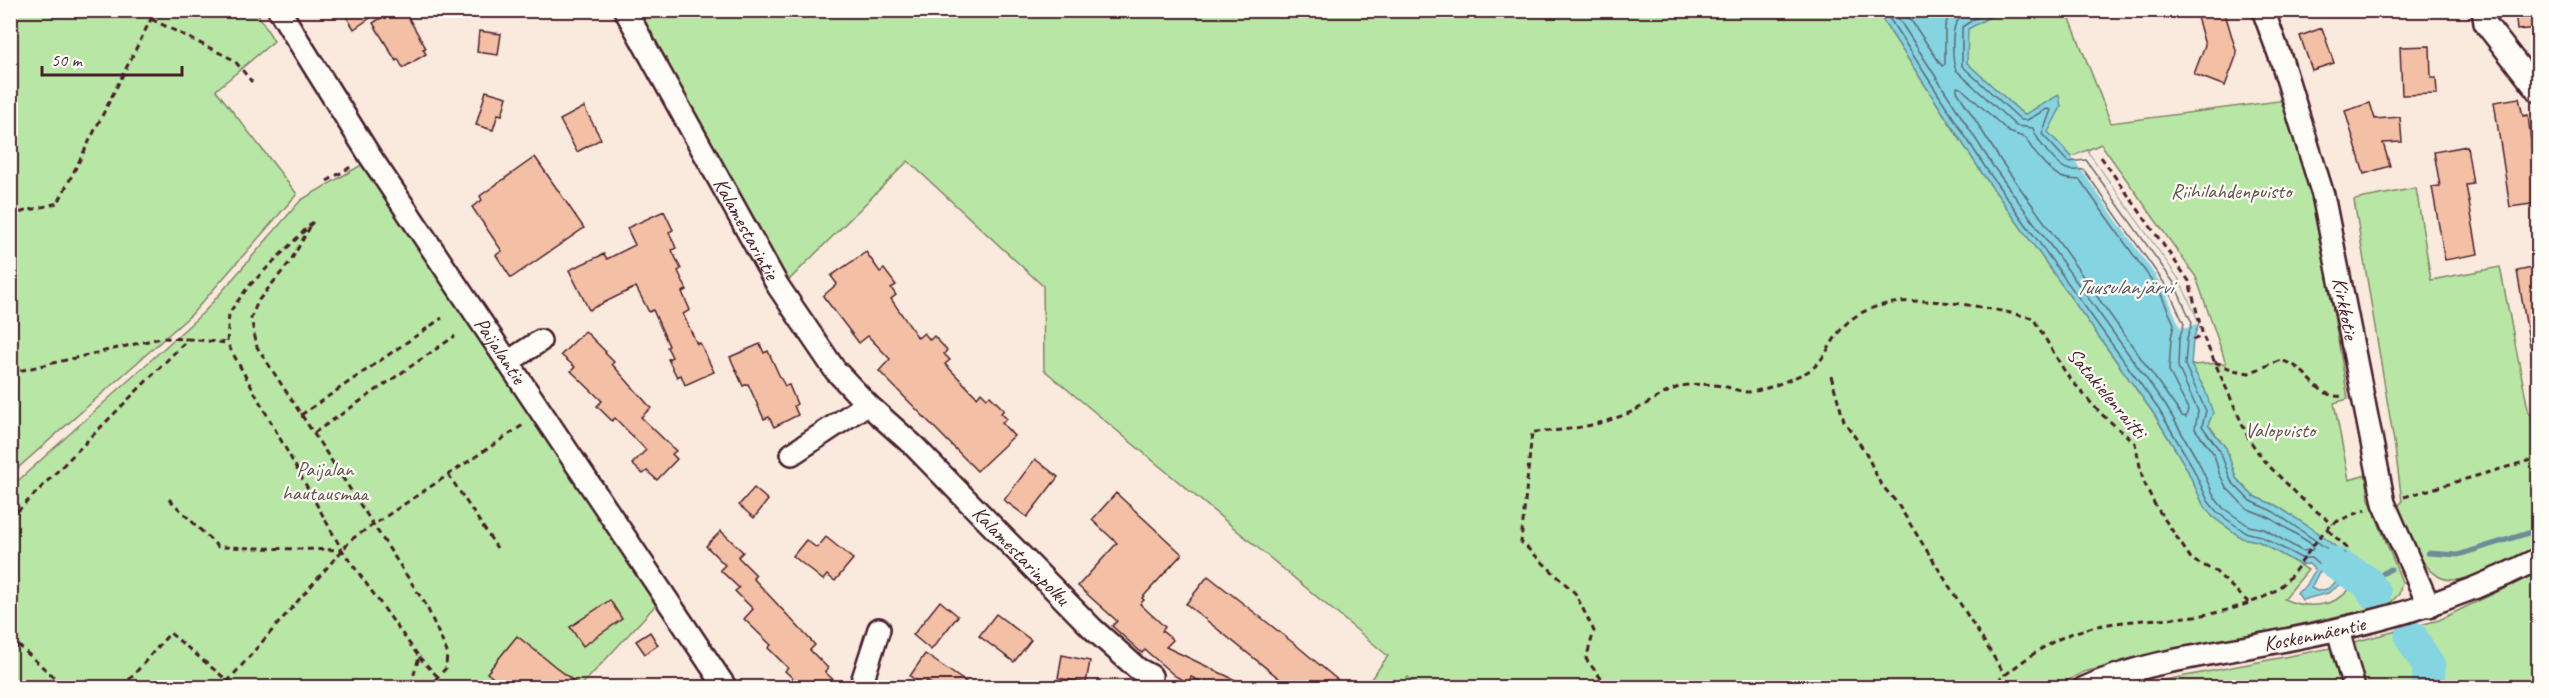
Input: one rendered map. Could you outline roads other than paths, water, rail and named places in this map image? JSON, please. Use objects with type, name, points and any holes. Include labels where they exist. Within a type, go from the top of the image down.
[{"type":"street","name":"Paijalantie","points":[[279,10],[369,156],[726,687]]},
{"type":"street","name":"Kalamestarintie","points":[[625,10],[778,286],[835,370],[867,404],[894,428]]},
{"type":"street","name":"Kirkkotie","points":[[2263,10],[2282,62],[2323,195],[2362,393],[2390,501],[2429,606]]},
{"type":"street","points":[[2483,10],[2485,23],[2538,91]]},
{"type":"street","points":[[508,362],[540,341]]},
{"type":"street","points":[[792,454],[867,404]]},
{"type":"street","name":"Kalamestarinpolku","points":[[894,428],[1093,629],[1138,669],[1151,676]]},
{"type":"street","name":"Koskenmäentie","points":[[2084,687],[2136,668],[2338,630],[2429,606],[2500,579],[2538,559]]},
{"type":"street","points":[[860,687],[879,629]]},
{"type":"street","points":[[2338,630],[2354,687]]},
{"type":"water","name":"Tuusulanjärvi","points":[[1877,11],[2000,11],[1968,29],[1967,63],[2024,115],[2059,95],[2061,107],[2048,132],[2072,157],[2087,151],[2179,280],[2199,323],[2193,340],[2191,365],[2205,390],[2213,413],[2208,425],[2226,448],[2236,478],[2253,496],[2277,506],[2317,532],[2342,552],[2327,575],[2319,572],[2311,588],[2317,591],[2327,589],[2340,579],[2333,574],[2346,555],[2374,578],[2380,588],[2378,592],[2372,594],[2346,581],[2328,593],[2302,600],[2297,593],[2306,586],[2315,570],[2309,564],[2300,565],[2258,541],[2242,538],[2213,517],[2203,504],[2186,467],[2154,414],[1982,173]]},
{"type":"waterway","points":[[2428,553],[2458,555],[2538,530]]},
{"type":"waterway","points":[[2335,563],[2367,582],[2375,594]]},
{"type":"waterway","points":[[2369,581],[2391,569]]},
{"type":"waterway","points":[[2411,637],[2429,667],[2428,688]]},
{"type":"park label","name":"Riihilahdenpuisto","points":[[2231,191]]},
{"type":"park label","name":"Valopuisto","points":[[2280,430]]},
{"type":"park label","name":"Paijalan hautausmaa","points":[[325,481]]}]
